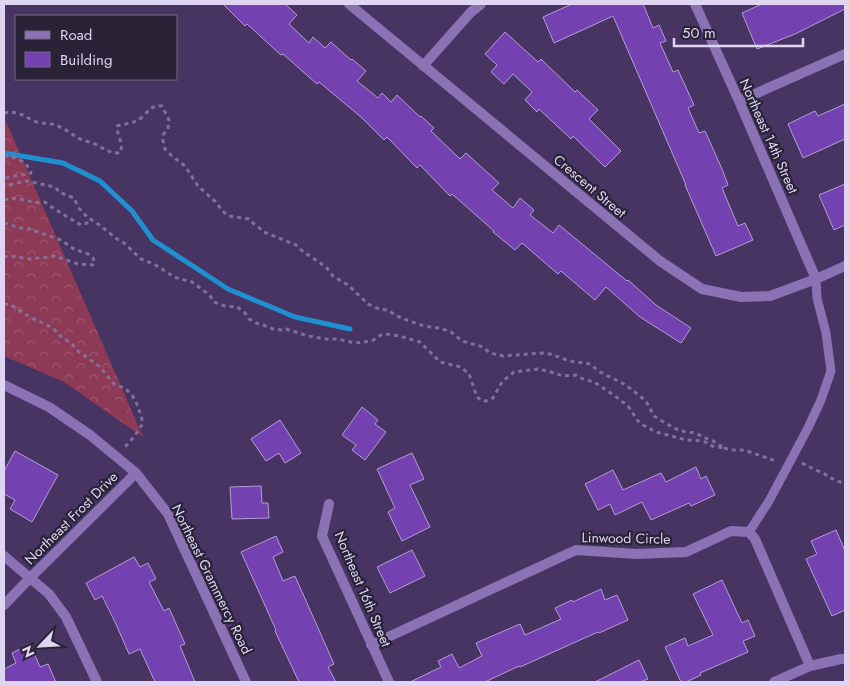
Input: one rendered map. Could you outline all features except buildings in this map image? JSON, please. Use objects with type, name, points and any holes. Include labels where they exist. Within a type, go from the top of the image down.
[{"type":"street","name":"Crescent Street","points":[[349,4],[660,261],[702,289],[741,297],[770,296],[845,266]]},
{"type":"street","points":[[423,66],[471,12],[481,4]]},
{"type":"street","name":"Northeast 14th Street","points":[[695,4],[816,279]]},
{"type":"street","points":[[739,101],[845,54]]},
{"type":"street","name":"Northeast Grammercy Road","points":[[4,385],[49,407],[90,435],[136,473],[168,514],[246,682]]},
{"type":"street","name":"Northeast Frost Drive","points":[[4,605],[136,473]]},
{"type":"street","name":"Northeast 16th Street","points":[[329,504],[322,536],[388,682]]},
{"type":"street","name":"Linwood Circle","points":[[371,644],[576,550],[637,554],[686,552],[732,530],[749,532]]},
{"type":"street","points":[[749,532],[755,539],[810,666]]},
{"type":"street","points":[[4,556],[49,594],[66,617],[97,682]]},
{"type":"street","points":[[774,682],[810,666],[845,659]]},
{"type":"lane","points":[[749,532],[769,501],[808,428],[831,371],[826,333],[817,298],[816,279]]},
{"type":"path","points":[[4,113],[12,112],[39,123],[60,126],[81,139],[93,142],[106,151],[120,153],[122,148],[117,126],[129,124],[141,118],[152,107],[162,106],[169,120],[168,129],[162,141],[165,149],[185,166],[198,186],[217,203],[222,211],[235,218],[249,219],[266,233],[296,245],[326,267],[333,276],[348,285],[368,304],[424,326],[440,328],[451,332],[462,341],[483,347],[490,352],[503,356],[542,352],[570,361],[590,364],[600,372],[624,384],[646,401],[654,416],[660,420],[676,429],[696,433],[724,448]]},
{"type":"path","points":[[4,156],[16,158],[26,165],[31,172],[4,179]]},
{"type":"path","points":[[4,187],[27,181],[55,187],[59,192],[74,198],[78,207],[87,217],[124,243],[141,259],[154,264],[174,277],[192,282],[207,293],[214,302],[225,306],[237,307],[256,323],[273,329],[286,329],[308,336],[355,343],[372,341],[386,334],[420,342],[440,362],[461,367],[469,374],[477,397],[482,401],[493,398],[502,382],[514,372],[538,369],[563,376],[576,375],[594,382],[615,396],[632,411],[642,425],[656,432],[686,440],[702,441],[712,446],[744,450],[773,460],[798,462],[845,484]]},
{"type":"path","points":[[4,200],[20,198],[41,203],[45,202],[82,226],[87,223],[97,224]]},
{"type":"path","points":[[87,217],[87,223]]},
{"type":"path","points":[[4,224],[28,228],[61,240],[74,249],[88,254],[95,263],[92,265],[78,264],[55,256],[30,258],[4,257]]},
{"type":"path","points":[[4,304],[11,305],[53,328],[79,352],[99,366],[114,384],[126,389],[132,395],[138,406],[143,423],[134,438],[116,457]]},
{"type":"green space","points":[[4,117],[143,437],[64,382],[4,356]]},
{"type":"waterway","points":[[4,153],[63,163],[100,181],[132,211],[153,240],[228,289],[295,317],[350,329]]}]
